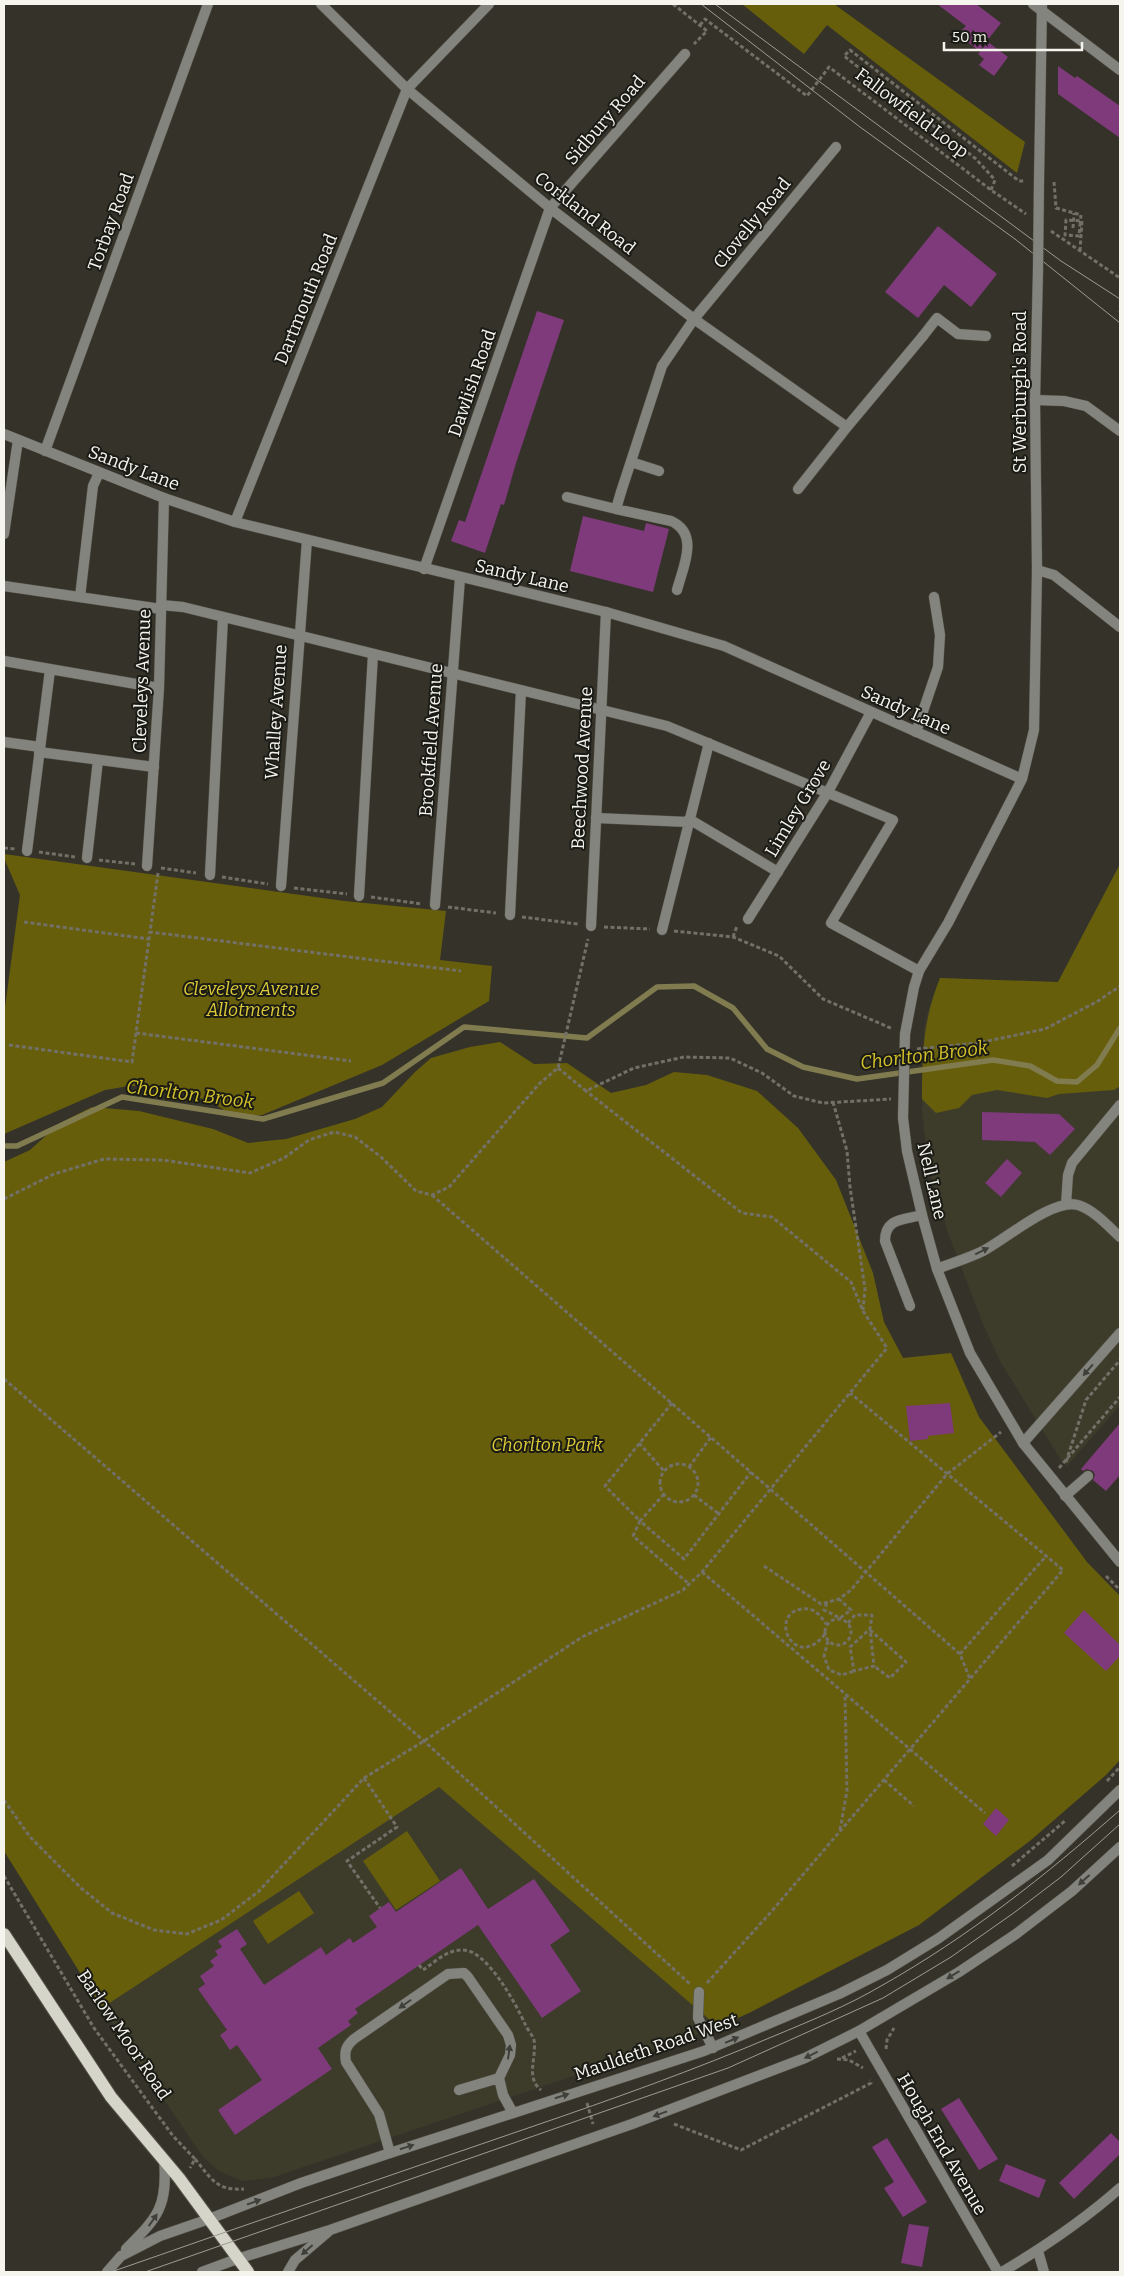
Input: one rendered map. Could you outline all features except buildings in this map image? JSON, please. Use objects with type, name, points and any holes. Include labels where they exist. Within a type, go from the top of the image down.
[{"type":"main road","points":[[4,1934],[111,2097],[164,2159],[248,2272]]},
{"type":"street","name":"Torbay Road","points":[[45,451],[208,4]]},
{"type":"street","name":"Corkland Road","points":[[321,4],[407,89],[550,208],[694,319],[847,427]]},
{"type":"street","points":[[407,89],[489,4]]},
{"type":"street","points":[[1033,4],[1042,7],[1120,70]]},
{"type":"street","name":"St Werburgh's Road","points":[[1022,779],[1034,730],[1037,570],[1035,400],[1042,7]]},
{"type":"street","name":"Sidbury Road","points":[[550,208],[685,54]]},
{"type":"street","name":"Dartmouth Road","points":[[235,522],[407,89]]},
{"type":"street","name":"Clovelly Road","points":[[616,509],[662,366],[694,319],[836,147]]},
{"type":"street","name":"Dawlish Road","points":[[424,569],[550,208]]},
{"type":"street","points":[[798,489],[937,318],[958,334],[986,336]]},
{"type":"street","points":[[1035,400],[1064,401],[1086,406],[1120,431]]},
{"type":"street","name":"Sandy Lane","points":[[4,434],[164,498],[235,522],[606,612],[724,646],[1022,779]]},
{"type":"street","points":[[4,534],[18,440]]},
{"type":"street","points":[[631,462],[659,471]]},
{"type":"street","points":[[80,597],[93,486],[99,473]]},
{"type":"street","points":[[567,497],[671,521],[686,531],[688,541],[687,552],[677,590]]},
{"type":"street","name":"Cleveleys Avenue","points":[[148,866],[160,688],[164,498]]},
{"type":"street","name":"Whalley Avenue","points":[[281,886],[298,635],[307,540]]},
{"type":"street","points":[[1037,570],[1054,574],[1120,627]]},
{"type":"street","name":"Brookfield Avenue","points":[[435,905],[460,578]]},
{"type":"street","points":[[4,586],[162,607],[182,607],[602,709],[668,726],[828,792],[893,820],[831,923],[919,970]]},
{"type":"street","points":[[916,732],[938,667],[940,636],[934,598]]},
{"type":"street","name":"Beechwood Avenue","points":[[591,926],[606,612]]},
{"type":"street","points":[[210,875],[223,617]]},
{"type":"street","points":[[359,896],[373,654]]},
{"type":"street","points":[[4,662],[160,688]]},
{"type":"street","points":[[27,851],[50,670]]},
{"type":"street","points":[[510,915],[521,690]]},
{"type":"street","name":"Limley Grove","points":[[748,919],[828,792],[871,712]]},
{"type":"street","points":[[4,742],[98,760],[154,767]]},
{"type":"street","points":[[662,930],[709,743]]},
{"type":"street","points":[[87,858],[98,760]]},
{"type":"street","name":"Nell Lane","points":[[1022,779],[948,923],[919,970],[905,1034],[903,1098],[907,1151],[937,1269],[970,1353],[1023,1443],[1120,1562]]},
{"type":"street","points":[[596,818],[689,821],[778,872]]},
{"type":"street","points":[[1066,1204],[1068,1174],[1072,1163],[1119,1109]]},
{"type":"street","points":[[937,1269],[982,1252],[1047,1211],[1066,1204],[1077,1204],[1087,1209],[1120,1237]]},
{"type":"street","points":[[910,1306],[886,1241],[885,1230],[895,1222],[922,1215]]},
{"type":"street","points":[[1023,1443],[1120,1333]]},
{"type":"street","points":[[1065,1496],[1088,1476]]},
{"type":"street","name":"Mauldeth Road West","points":[[121,2256],[166,2233],[390,2152],[713,2048],[839,1994],[887,1970],[938,1938],[1048,1860],[1120,1790]]},
{"type":"street","points":[[202,2272],[330,2230],[718,2092],[805,2058],[859,2031],[959,1972],[1016,1934],[1072,1891],[1120,1847]]},
{"type":"street","points":[[390,2152],[379,2114],[346,2062],[345,2053],[348,2045],[354,2039],[448,1974],[464,1973],[468,1977],[508,2035],[510,2055],[499,2078],[502,2095],[510,2104],[513,2113]]},
{"type":"street","points":[[699,1992],[698,2018],[713,2048]]},
{"type":"street","name":"Hough End Avenue","points":[[859,2031],[998,2272]]},
{"type":"street","points":[[459,2090],[499,2078]]},
{"type":"street","points":[[107,2272],[157,2216],[164,2188],[164,2159]]},
{"type":"street","points":[[1002,2272],[1038,2251],[1088,2216],[1120,2188]]},
{"type":"street","points":[[288,2272],[295,2260],[330,2230]]},
{"type":"street","points":[[1038,2251],[1044,2272]]},
{"type":"path","points":[[674,4],[707,31],[685,54]]},
{"type":"path","name":"Fallowfield Loop","points":[[700,25],[705,19],[807,96],[829,67],[991,190],[1031,218]]},
{"type":"path","points":[[991,190],[995,180],[976,159],[844,56],[850,50],[1019,181]]},
{"type":"path","points":[[1056,190],[1056,208],[1081,215],[1080,226],[1079,236],[1065,235],[1066,220],[1082,221],[1080,251]]},
{"type":"path","points":[[1073,228],[1074,213]]},
{"type":"path","points":[[1047,228],[1120,278]]},
{"type":"path","points":[[4,848],[591,926],[733,937],[779,956],[822,999],[905,1034]]},
{"type":"path","points":[[8,1045],[132,1062],[159,874],[148,866]]},
{"type":"path","points":[[24,922],[150,939]]},
{"type":"path","points":[[432,1195],[449,1187],[540,1083],[558,1068],[591,926]]},
{"type":"path","points":[[150,932],[461,971]]},
{"type":"path","points":[[905,1050],[978,1043],[1045,1029],[1098,1001],[1120,986]]},
{"type":"path","points":[[136,1033],[352,1061]]},
{"type":"path","points":[[586,1091],[634,1068],[684,1056],[730,1058],[762,1073],[794,1096],[823,1103],[903,1098]]},
{"type":"path","points":[[4,1800],[30,1837],[81,1888],[112,1913],[154,1930],[187,1934],[221,1920],[258,1892],[364,1778],[424,1741],[582,1637],[683,1590],[702,1572],[887,1348],[863,1311],[851,1282],[772,1217],[742,1213],[558,1068]]},
{"type":"path","points":[[832,1102],[847,1151],[850,1187],[865,1288],[863,1311]]},
{"type":"path","points":[[4,1200],[54,1174],[104,1159],[163,1160],[250,1173],[284,1158],[309,1140],[334,1132],[355,1137],[381,1157],[416,1191],[432,1195],[960,1654],[970,1679]]},
{"type":"path","points":[[1066,1462],[1086,1400],[1120,1360]]},
{"type":"path","points":[[4,1379],[424,1741],[699,1992],[771,1912],[1063,1570],[850,1393]]},
{"type":"path","points":[[1049,1477],[1066,1462],[1120,1397]]},
{"type":"path","points":[[672,1403],[605,1486],[640,1521],[684,1559],[751,1472]]},
{"type":"path","points":[[764,1566],[821,1604],[839,1599],[852,1590],[867,1573],[947,1474],[1012,1424]]},
{"type":"path","points":[[690,1467],[711,1437]]},
{"type":"path","points":[[639,1444],[664,1471]]},
{"type":"path","points":[[679,1464],[690,1467],[697,1477],[698,1483],[694,1495],[690,1499],[679,1502],[668,1498],[664,1494],[660,1483],[664,1471],[668,1467],[679,1464]]},
{"type":"path","points":[[664,1494],[640,1521],[633,1536],[689,1584]]},
{"type":"path","points":[[694,1495],[719,1514]]},
{"type":"path","points":[[960,1654],[1046,1556]]},
{"type":"path","points":[[702,1572],[984,1813]]},
{"type":"path","points":[[1106,1576],[1120,1590]]},
{"type":"path","points":[[824,1634],[828,1641],[837,1645],[845,1643],[851,1631],[848,1623],[840,1618],[824,1610],[817,1612],[805,1608],[792,1613],[786,1624],[788,1637],[796,1645],[808,1647],[820,1640],[824,1634],[826,1624],[832,1619],[840,1618],[851,1610],[839,1599]]},
{"type":"path","points":[[824,1610],[828,1602]]},
{"type":"path","points":[[817,1612],[826,1624]]},
{"type":"path","points":[[848,1623],[855,1615],[872,1615],[870,1629],[874,1666],[890,1678],[906,1662],[870,1629]]},
{"type":"path","points":[[854,1671],[850,1647],[870,1629]]},
{"type":"path","points":[[828,1641],[824,1656],[829,1670],[842,1675],[874,1666]]},
{"type":"path","points":[[839,1832],[847,1791],[845,1694]]},
{"type":"path","points":[[1102,1786],[1120,1767]]},
{"type":"path","points":[[364,1778],[397,1827],[347,1861],[380,1908]]},
{"type":"path","points":[[884,1780],[914,1806]]},
{"type":"path","points":[[1005,1873],[1070,1817]]},
{"type":"path","name":"Barlow Moor Road","points":[[4,1876],[94,2028],[173,2136],[219,2186],[231,2189],[251,2188]]},
{"type":"path","points":[[674,2124],[741,2150],[871,2084]]},
{"type":"path","points":[[585,2099],[593,2124]]},
{"type":"path","points":[[182,2183],[195,2159]]},
{"type":"shaded area","points":[[1120,864],[1120,1405],[1067,1466],[1061,1460],[1000,1361],[983,1324],[947,1230],[930,1170],[922,1112],[924,1030],[928,1011],[940,978],[1058,982]]},
{"type":"shaded area","points":[[439,1786],[718,2027],[271,2178],[242,2181],[219,2171],[203,2157],[102,2008]]},
{"type":"green space","points":[[742,4],[834,4],[1025,142],[1017,173],[827,25],[804,54]]},
{"type":"green space","name":"Cleveleys Avenue Allotments","points":[[4,854],[344,901],[446,911],[440,960],[492,966],[489,1001],[382,1065],[262,1115],[235,1117],[213,1103],[184,1092],[155,1086],[129,1086],[105,1090],[4,1134],[4,1015],[20,895]]},
{"type":"green space","points":[[1120,864],[1120,1086],[1114,1090],[1059,1094],[1047,1098],[997,1090],[972,1095],[959,1108],[936,1113],[922,1099],[922,1067],[930,1008],[940,978],[1058,982]]},
{"type":"green space","name":"Chorlton Park","points":[[500,1042],[534,1064],[567,1063],[611,1093],[646,1085],[674,1072],[707,1075],[757,1091],[798,1128],[836,1180],[873,1273],[884,1322],[903,1358],[951,1353],[979,1417],[1087,1562],[1120,1596],[1120,1760],[1106,1775],[1031,1840],[919,1925],[749,2013],[718,2027],[439,1787],[102,2008],[4,1851],[4,1162],[30,1150],[60,1123],[92,1107],[139,1111],[213,1129],[248,1143],[286,1139],[355,1119],[382,1107],[431,1058],[470,1047]]},
{"type":"green space","points":[[407,1831],[440,1881],[396,1910],[363,1861]]},
{"type":"green space","points":[[299,1891],[314,1913],[268,1944],[253,1921]]},
{"type":"waterway","name":"Chorlton Brook","points":[[4,1146],[17,1146],[122,1097],[263,1119],[383,1083],[464,1027],[587,1038],[657,987],[694,986],[733,1008],[767,1049],[803,1067],[857,1079],[993,1060],[1030,1066],[1057,1081],[1077,1082],[1097,1065],[1120,1028]]},
{"type":"tram line","points":[[701,4],[860,127],[1015,239],[1120,323]]},
{"type":"tram line","points":[[715,4],[1061,261],[1120,299]]},
{"type":"tram line","points":[[111,2272],[623,2095],[714,2061],[828,2013],[913,1967],[975,1926],[1034,1882],[1120,1810]]},
{"type":"tram line","points":[[145,2272],[728,2068],[883,1998],[951,1957],[1015,1912],[1061,1877],[1120,1824]]}]
